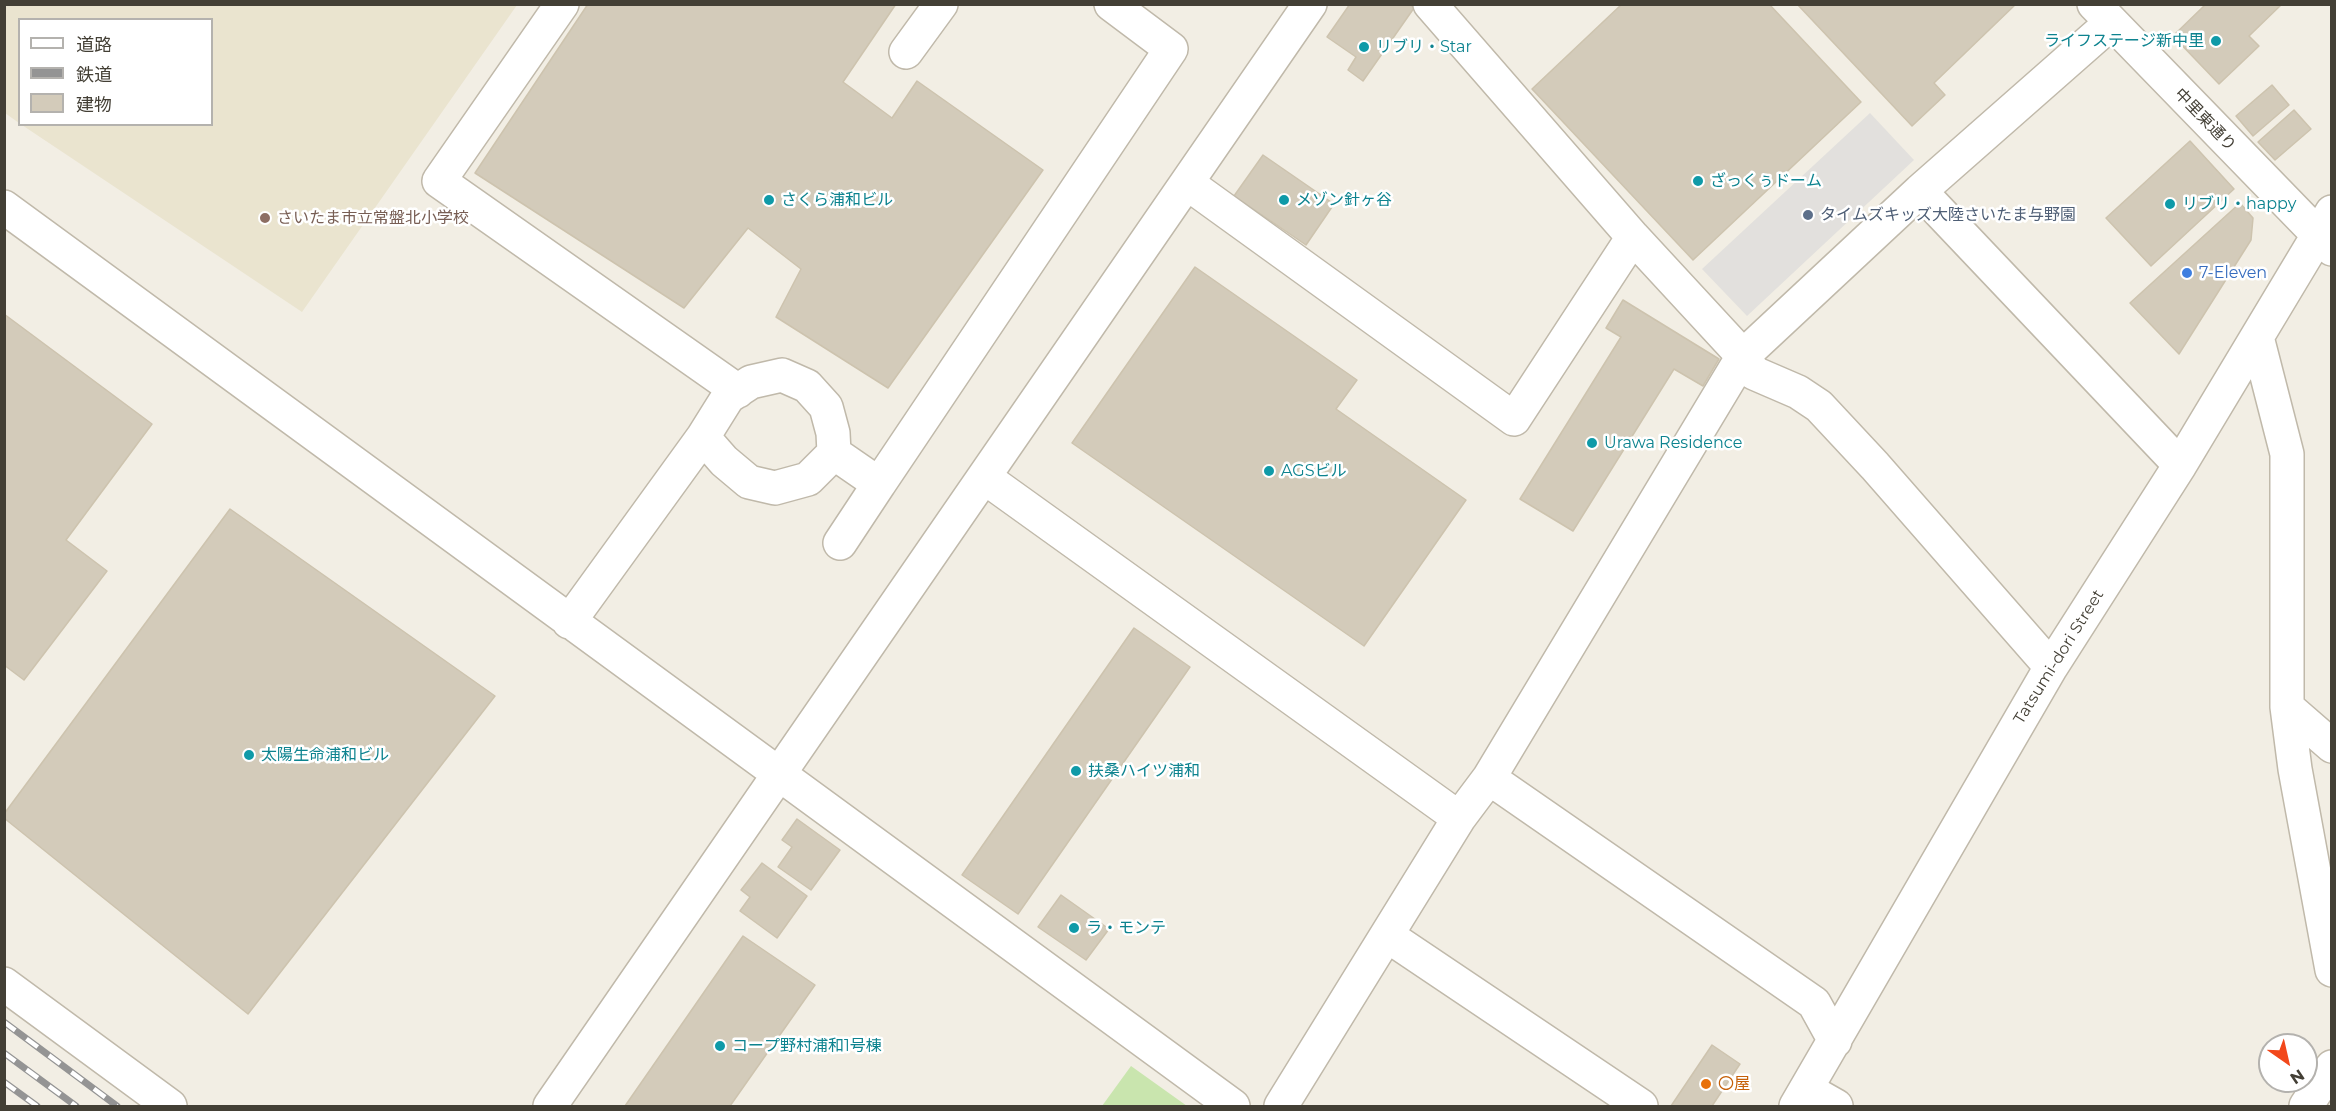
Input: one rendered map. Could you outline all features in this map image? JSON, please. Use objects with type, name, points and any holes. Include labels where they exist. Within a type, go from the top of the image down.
[{"type":"street","points":[[562,4],[439,181],[738,391]]},
{"type":"street","points":[[906,52],[941,4]]},
{"type":"street","points":[[840,543],[1171,49],[1111,4]]},
{"type":"street","points":[[550,1107],[1310,4]]},
{"type":"street","points":[[1430,4],[1633,237],[1743,356],[1754,373],[1798,392],[1819,406],[1875,466],[2051,667]]},
{"type":"street","points":[[1281,1107],[1459,818],[1489,778],[1743,356],[1920,191],[2102,14]]},
{"type":"street","name":"中里東通り","points":[[2102,14],[2327,232]]},
{"type":"street","points":[[1187,183],[1514,418],[1633,237]]},
{"type":"street","points":[[1920,191],[2180,465]]},
{"type":"street","points":[[4,207],[1233,1107]]},
{"type":"street","name":"Tatsumi-dori Street","points":[[1801,1098],[2051,667],[2180,465],[2257,337],[2327,232]]},
{"type":"street","points":[[2257,337],[2287,454],[2287,707],[2295,770],[2331,970]]},
{"type":"street","points":[[569,621],[703,437],[728,397],[751,382],[782,375],[807,386],[826,407],[834,453],[879,484]]},
{"type":"street","points":[[703,437],[724,461],[749,482],[775,488],[808,479],[834,453]]},
{"type":"street","points":[[984,477],[1459,818]]},
{"type":"street","points":[[2287,707],[2331,746]]},
{"type":"street","points":[[1489,778],[1814,1003],[1834,1041]]},
{"type":"street","points":[[1388,936],[1641,1107]]},
{"type":"street","points":[[4,984],[170,1107]]},
{"type":"street","points":[[2306,1107],[2331,1067]]},
{"type":"street","points":[[1801,1098],[1836,1107]]},
{"type":"shaded area","name":"さいたま市立常盤北小学校","points":[[5,4],[517,5],[302,312],[23,126],[213,126],[213,18],[18,18],[18,122],[5,113]]},
{"type":"shaded area","name":"タイムズキッズ大陸さいたま与野園","points":[[1870,113],[1914,160],[1747,316],[1702,269]]},
{"type":"green space","points":[[1131,1066],[1187,1106],[1102,1106]]},
{"type":"building","name":"さくら浦和ビル","points":[[588,4],[896,4],[843,82],[892,118],[917,81],[1043,170],[888,388],[776,317],[801,269],[748,228],[684,308],[475,173]]},
{"type":"building","name":"リブリ・Star","points":[[1350,4],[1410,4],[1414,8],[1363,81],[1348,70],[1356,57],[1327,37]]},
{"type":"building","name":"ざっくぅドーム","points":[[1622,4],[1769,4],[1861,102],[1693,260],[1532,89]]},
{"type":"building","points":[[1797,4],[2016,4],[1934,83],[1945,95],[1912,126]]},
{"type":"building","name":"ライフステージ新中里","points":[[2206,4],[2282,4],[2249,36],[2259,46],[2219,84],[2173,36]]},
{"type":"building","points":[[2272,85],[2289,105],[2253,136],[2236,116]]},
{"type":"building","points":[[2294,110],[2311,129],[2275,160],[2258,142]]},
{"type":"building","name":"リブリ・happy","points":[[2190,141],[2234,189],[2151,266],[2106,218]]},
{"type":"building","name":"メゾン針ヶ谷","points":[[1263,155],[1334,204],[1306,245],[1234,196]]},
{"type":"building","points":[[2240,203],[2253,218],[2251,240],[2179,354],[2130,303]]},
{"type":"building","name":"AGSビル","points":[[1195,267],[1357,380],[1336,409],[1466,500],[1364,646],[1072,443]]},
{"type":"building","name":"Urawa Residence","points":[[1623,300],[1719,359],[1703,386],[1674,369],[1573,531],[1520,499],[1621,337],[1606,328]]},
{"type":"building","points":[[4,314],[152,424],[66,540],[107,571],[24,680],[4,665]]},
{"type":"building","name":"太陽生命浦和ビル","points":[[230,509],[495,696],[248,1014],[4,818],[4,814]]},
{"type":"building","name":"扶桑ハイツ浦和","points":[[1134,628],[1190,667],[1018,914],[962,875]]},
{"type":"building","points":[[797,819],[840,850],[811,890],[778,867],[792,847],[782,840]]},
{"type":"building","points":[[762,863],[807,896],[777,938],[740,911],[750,897],[741,890]]},
{"type":"building","name":"ラ・モンテ","points":[[1061,895],[1109,929],[1086,960],[1038,927]]},
{"type":"building","name":"コープ野村浦和1号棟","points":[[743,936],[815,985],[730,1106],[625,1106]]},
{"type":"building","points":[[1712,1045],[1740,1064],[1712,1106],[1671,1106]]},
{"type":"railway","points":[[4,1022],[117,1106]]},
{"type":"railway","points":[[4,1053],[76,1106]]},
{"type":"railway","points":[[4,1082],[37,1106]]},
{"type":"place","name":"ライフステージ新中里","points":[[2216,41]]},
{"type":"place","name":"リブリ・Star","points":[[1364,47]]},
{"type":"place","name":"ざっくぅドーム","points":[[1698,181]]},
{"type":"place","name":"さくら浦和ビル","points":[[769,200]]},
{"type":"place","name":"メゾン針ヶ谷","points":[[1284,200]]},
{"type":"place","name":"リブリ・happy","points":[[2170,204]]},
{"type":"place","name":"タイムズキッズ大陸さいたま与野園","points":[[1808,215]]},
{"type":"place","name":"さいたま市立常盤北小学校","points":[[265,218]]},
{"type":"place","name":"7-Eleven","points":[[2187,273]]},
{"type":"place","name":"Urawa Residence","points":[[1592,443]]},
{"type":"place","name":"AGSビル","points":[[1269,471]]},
{"type":"place","name":"太陽生命浦和ビル","points":[[249,755]]},
{"type":"place","name":"扶桑ハイツ浦和","points":[[1076,771]]},
{"type":"place","name":"ラ・モンテ","points":[[1074,928]]},
{"type":"place","name":"コープ野村浦和1号棟","points":[[720,1046]]},
{"type":"place","name":"〇屋","points":[[1706,1084]]}]
